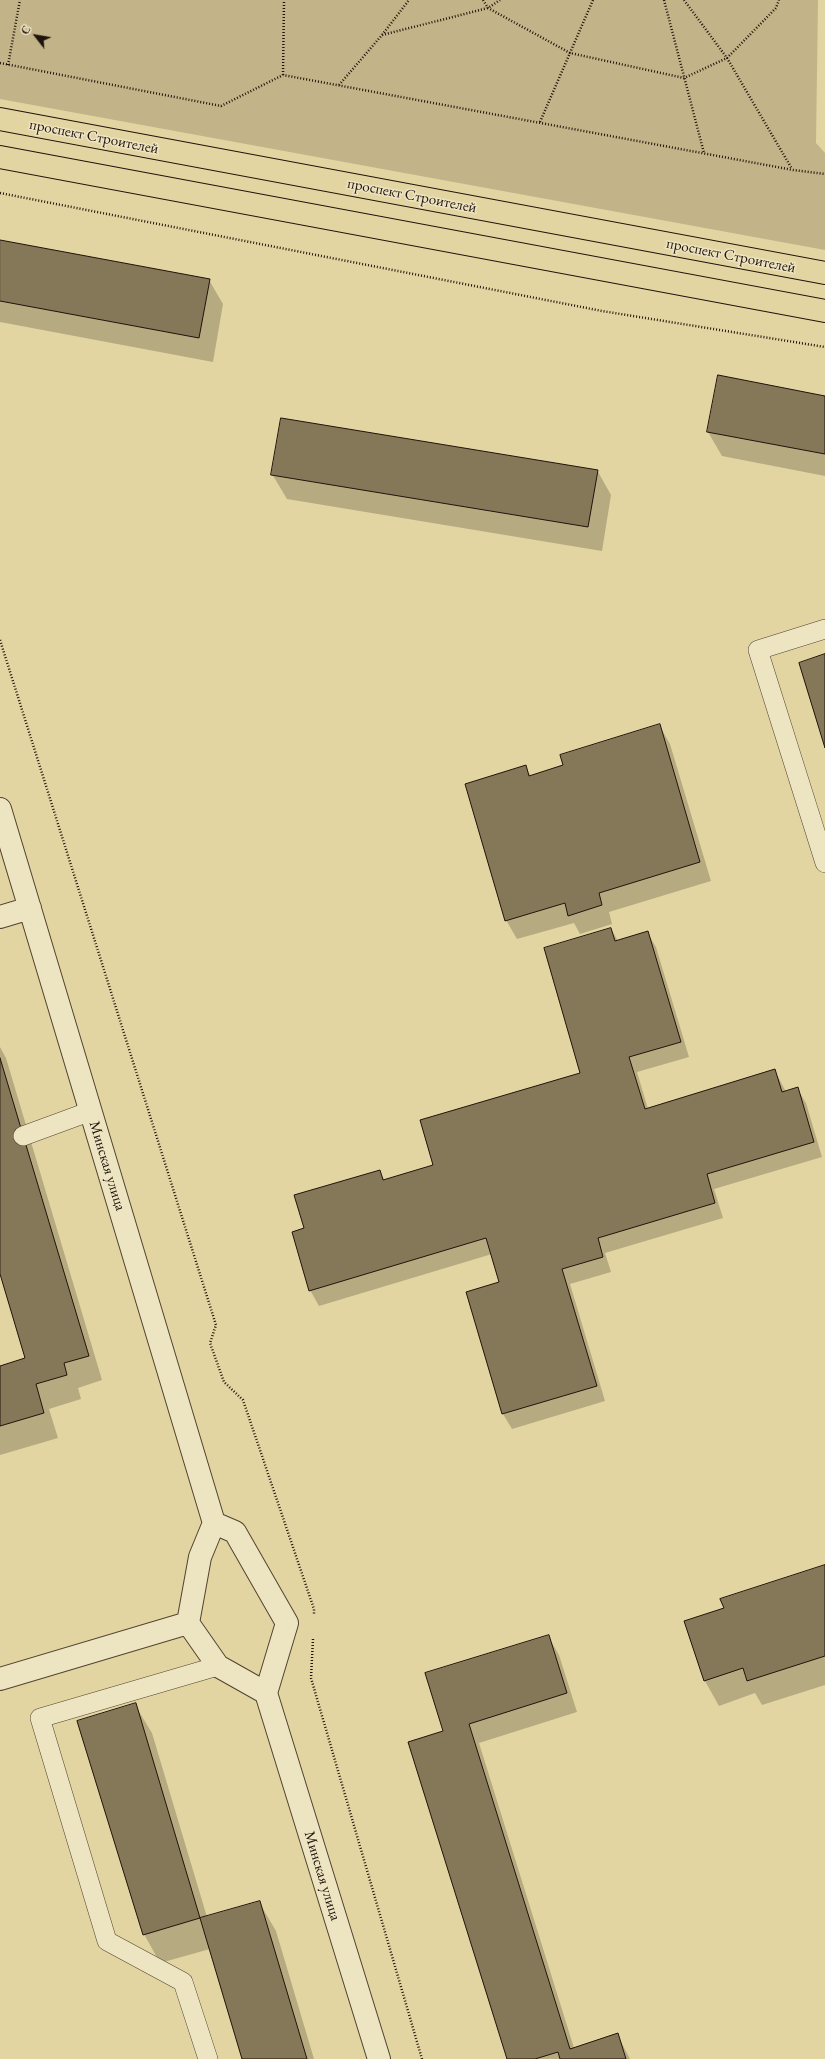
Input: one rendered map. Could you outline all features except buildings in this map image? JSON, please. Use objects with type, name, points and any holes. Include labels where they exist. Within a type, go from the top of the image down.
[{"type":"main road","name":"проспект Строителей","points":[[0,119],[825,273]]},
{"type":"main road","points":[[0,157],[825,311]]},
{"type":"street","name":"Минская улица","points":[[0,809],[214,1523]]},
{"type":"street","points":[[0,917],[30,908]]},
{"type":"street","points":[[214,1523],[235,1532],[286,1623],[266,1693],[218,1666],[188,1623],[200,1557],[214,1523]]},
{"type":"street","points":[[0,1679],[188,1623]]},
{"type":"street","name":"Минская улица","points":[[266,1693],[378,2059]]},
{"type":"lane","points":[[825,629],[758,650],[825,864]]},
{"type":"lane","points":[[23,1136],[91,1111]]},
{"type":"lane","points":[[208,2059],[183,1982],[107,1941],[40,1718],[218,1666]]},
{"type":"path","points":[[8,64],[20,0]]},
{"type":"path","points":[[283,75],[284,0]]},
{"type":"path","points":[[339,85],[382,35],[409,0]]},
{"type":"path","points":[[482,0],[488,8],[570,53],[684,78],[727,58],[776,8],[779,0]]},
{"type":"path","points":[[382,35],[488,8],[500,0]]},
{"type":"path","points":[[540,123],[594,0]]},
{"type":"path","points":[[664,0],[704,153]]},
{"type":"path","points":[[684,0],[727,58],[793,170]]},
{"type":"path","points":[[0,63],[221,106],[283,75],[793,170],[825,174]]},
{"type":"path","points":[[0,194],[602,311],[825,347]]},
{"type":"path","points":[[0,640],[216,1325],[210,1343],[224,1382],[243,1400],[314,1609],[314,1616]]},
{"type":"path","points":[[313,1632],[311,1678],[422,2059]]},
{"type":"shaded area","points":[[0,0],[818,0],[816,143],[825,153],[825,250],[0,99]]}]
